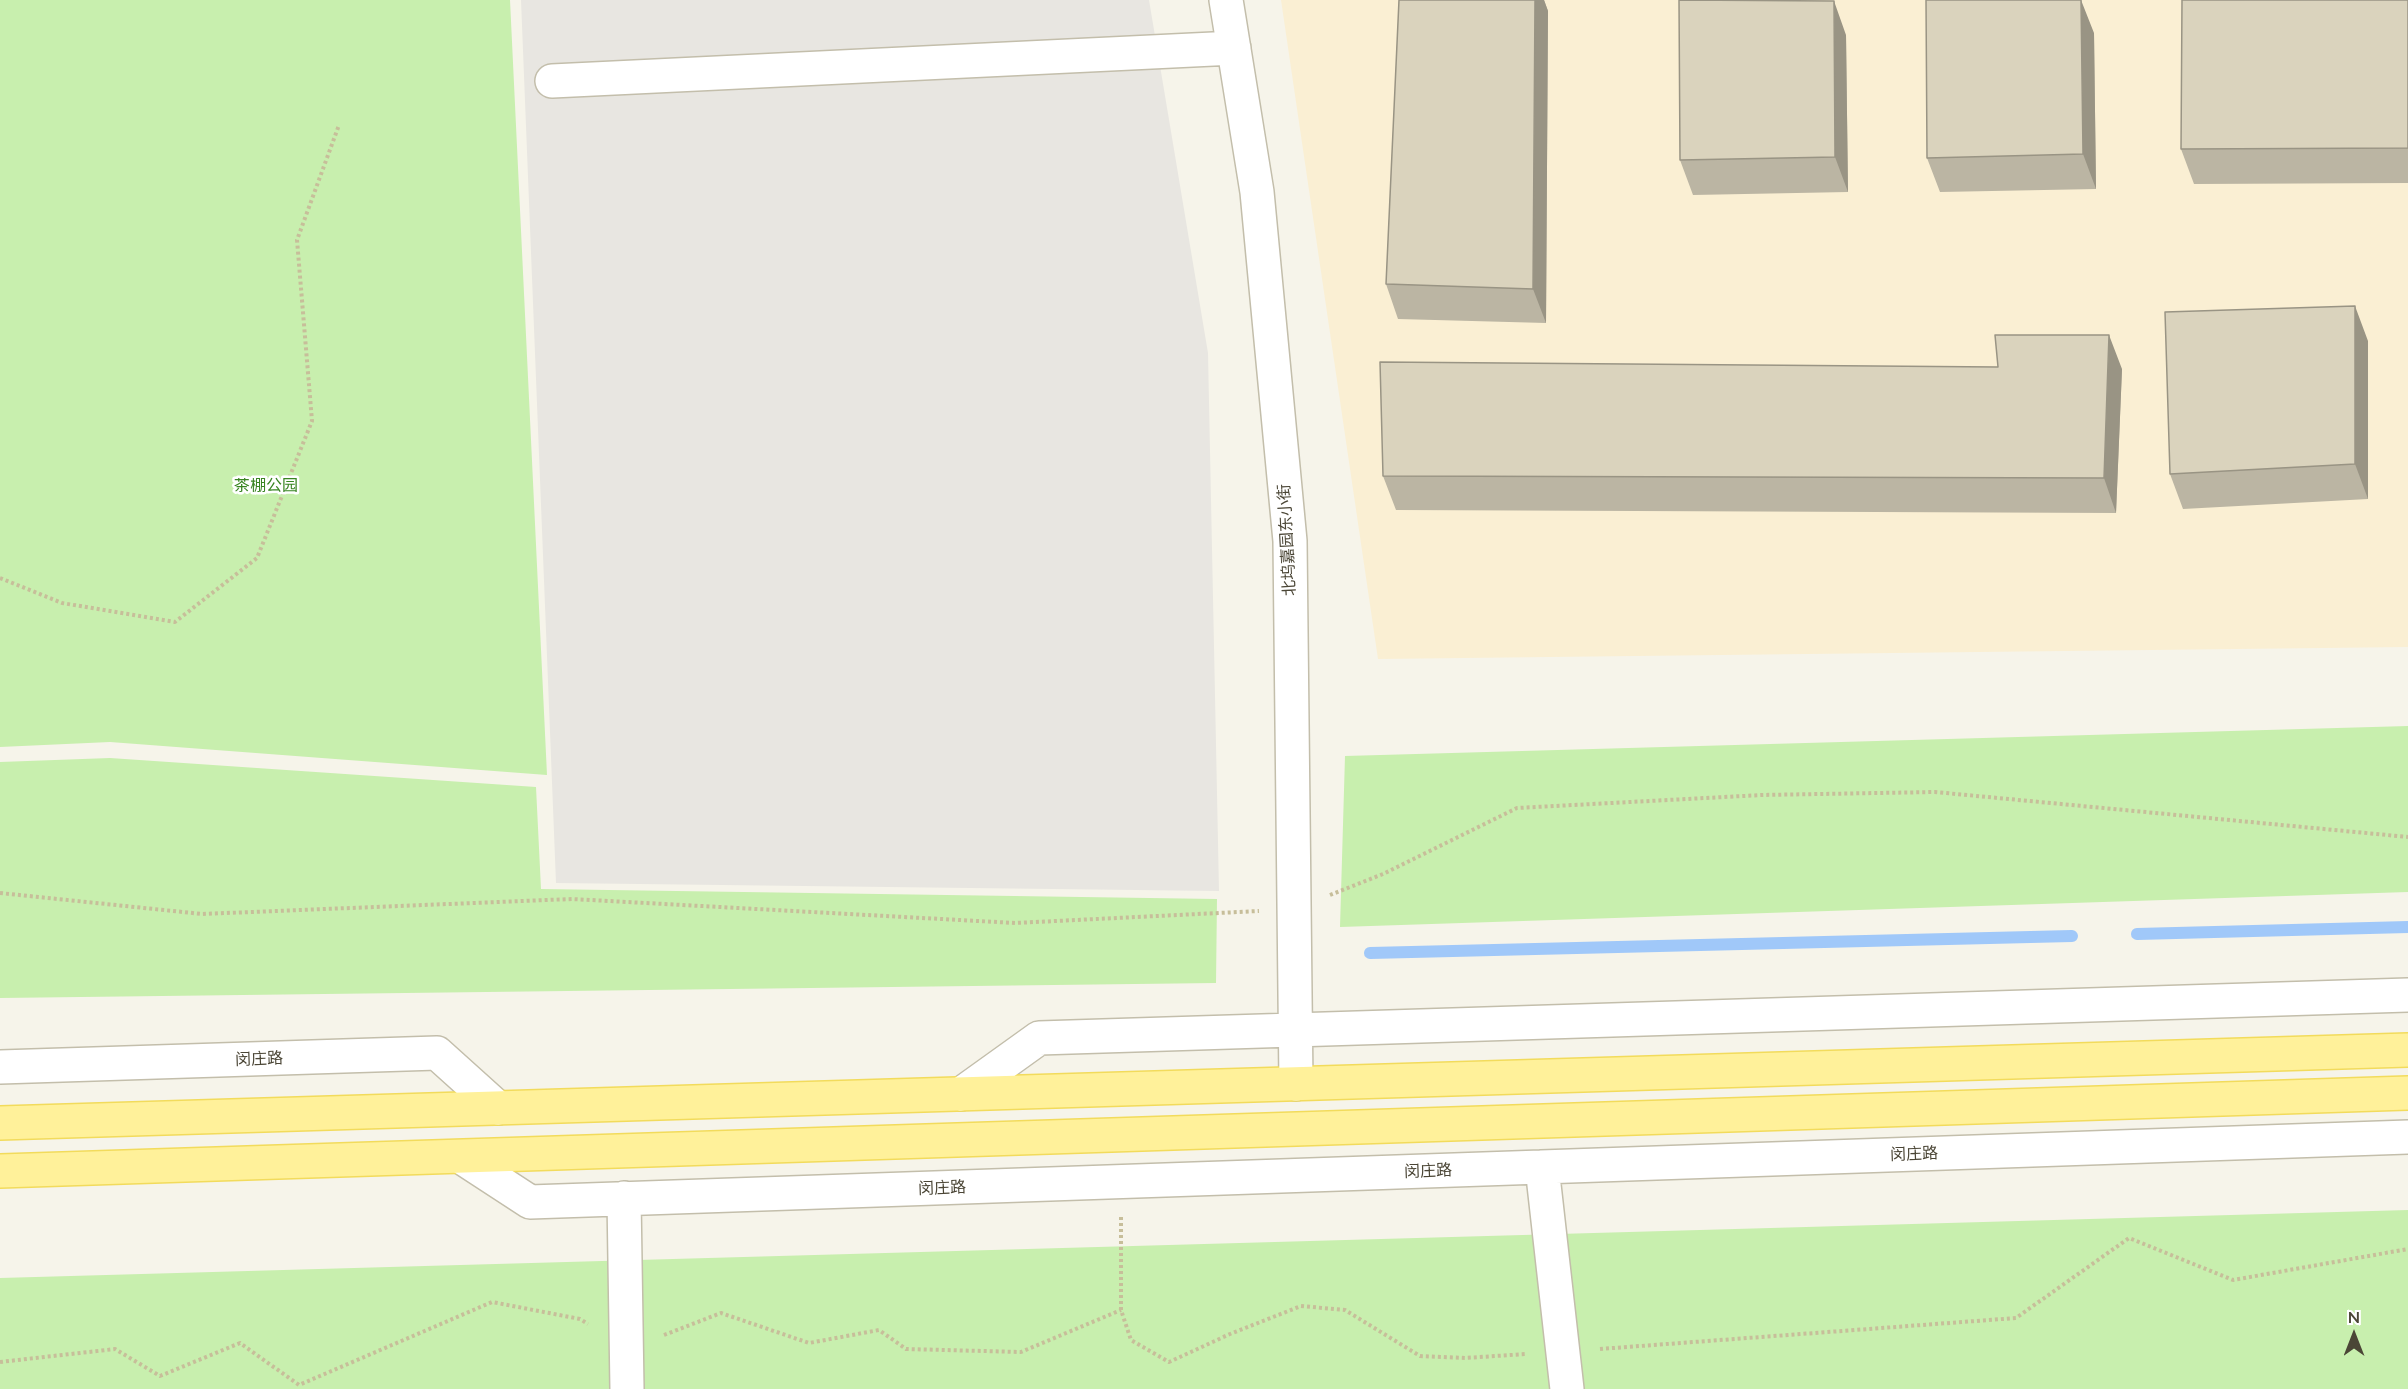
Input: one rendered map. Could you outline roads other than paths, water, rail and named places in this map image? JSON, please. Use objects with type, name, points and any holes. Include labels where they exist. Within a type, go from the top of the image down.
[{"type":"main road","points":[[0,1123],[2408,1050]]},
{"type":"main road","points":[[0,1171],[461,1158],[2408,1093]]},
{"type":"street","name":"北坞嘉园东小街","points":[[1230,2],[1234,48],[1257,192],[1290,541],[1296,1084]]},
{"type":"street","points":[[552,81],[1234,48]]},
{"type":"street","points":[[961,1094],[1039,1038],[2408,995]]},
{"type":"street","name":"闵庄路","points":[[0,1067],[436,1053],[498,1108]]},
{"type":"street","name":"闵庄路","points":[[461,1158],[530,1202],[2408,1137]]},
{"type":"street","points":[[1542,1167],[1567,1389]]},
{"type":"street","points":[[624,1198],[627,1389]]},
{"type":"waterway","points":[[2137,934],[2408,927]]},
{"type":"waterway","points":[[1370,953],[2072,936]]},
{"type":"park label","name":"茶棚公园","points":[[266,486]]}]
